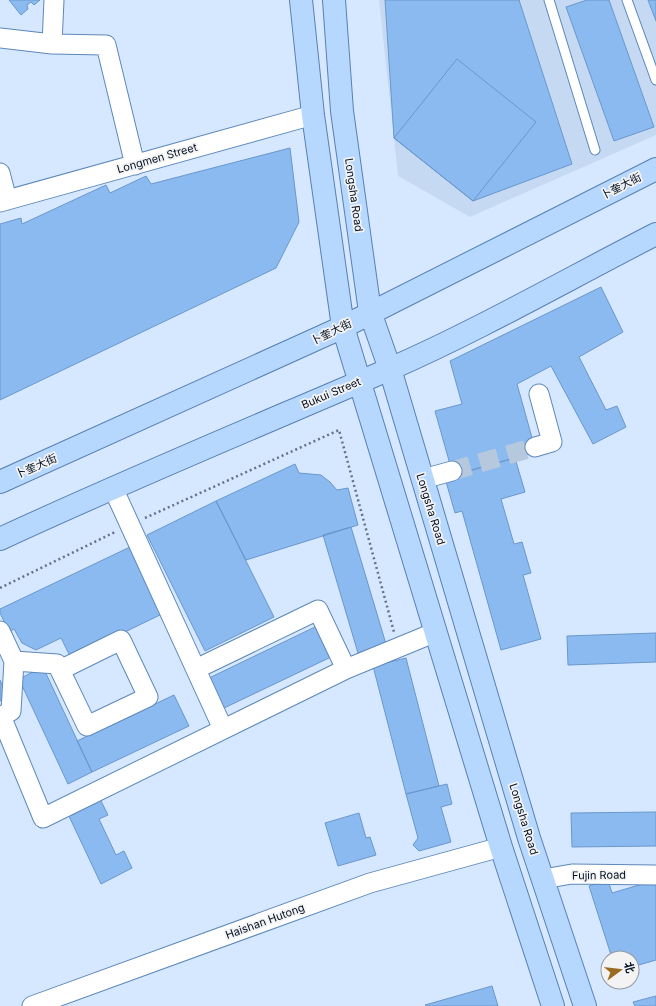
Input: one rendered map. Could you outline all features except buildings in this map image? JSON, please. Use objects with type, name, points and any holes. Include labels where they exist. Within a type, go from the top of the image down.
[{"type":"main road","points":[[301,0],[313,115],[343,327],[501,847],[553,1006]]},
{"type":"main road","name":"Longsha Road","points":[[334,0],[342,111],[370,312],[390,369],[543,879],[585,1006]]},
{"type":"main road","name":"卜奎大街","points":[[0,482],[343,327],[370,312],[656,169]]},
{"type":"main road","name":"Bukui Street","points":[[0,539],[360,380],[390,369],[465,333],[656,234]]},
{"type":"street","points":[[52,44],[54,0]]},
{"type":"street","points":[[0,38],[52,44],[106,45],[135,164]]},
{"type":"street","name":"Longmen Street","points":[[3,201],[313,115]]},
{"type":"street","points":[[0,173],[3,201]]},
{"type":"street","points":[[535,447],[552,442],[540,394]]},
{"type":"street","points":[[423,479],[452,471]]},
{"type":"street","points":[[113,488],[223,729]]},
{"type":"street","points":[[196,669],[318,610],[346,669]]},
{"type":"street","points":[[0,631],[14,661],[12,711],[0,717],[43,818],[346,669],[436,632]]},
{"type":"street","points":[[14,661],[57,664],[87,726],[148,697],[121,640],[60,670]]},
{"type":"street","name":"Haishan Hutong","points":[[32,1006],[370,883],[501,847]]},
{"type":"street","name":"Fujin Road","points":[[543,879],[572,874],[656,874]]},
{"type":"lane","points":[[549,0],[595,150]]},
{"type":"lane","points":[[627,0],[656,80]]},
{"type":"path","points":[[0,588],[130,525],[338,430],[399,648]]},
{"type":"shaded area","points":[[379,0],[656,0],[656,135],[470,217],[398,176]]},
{"type":"tunnel","points":[[452,471],[535,447]]}]
